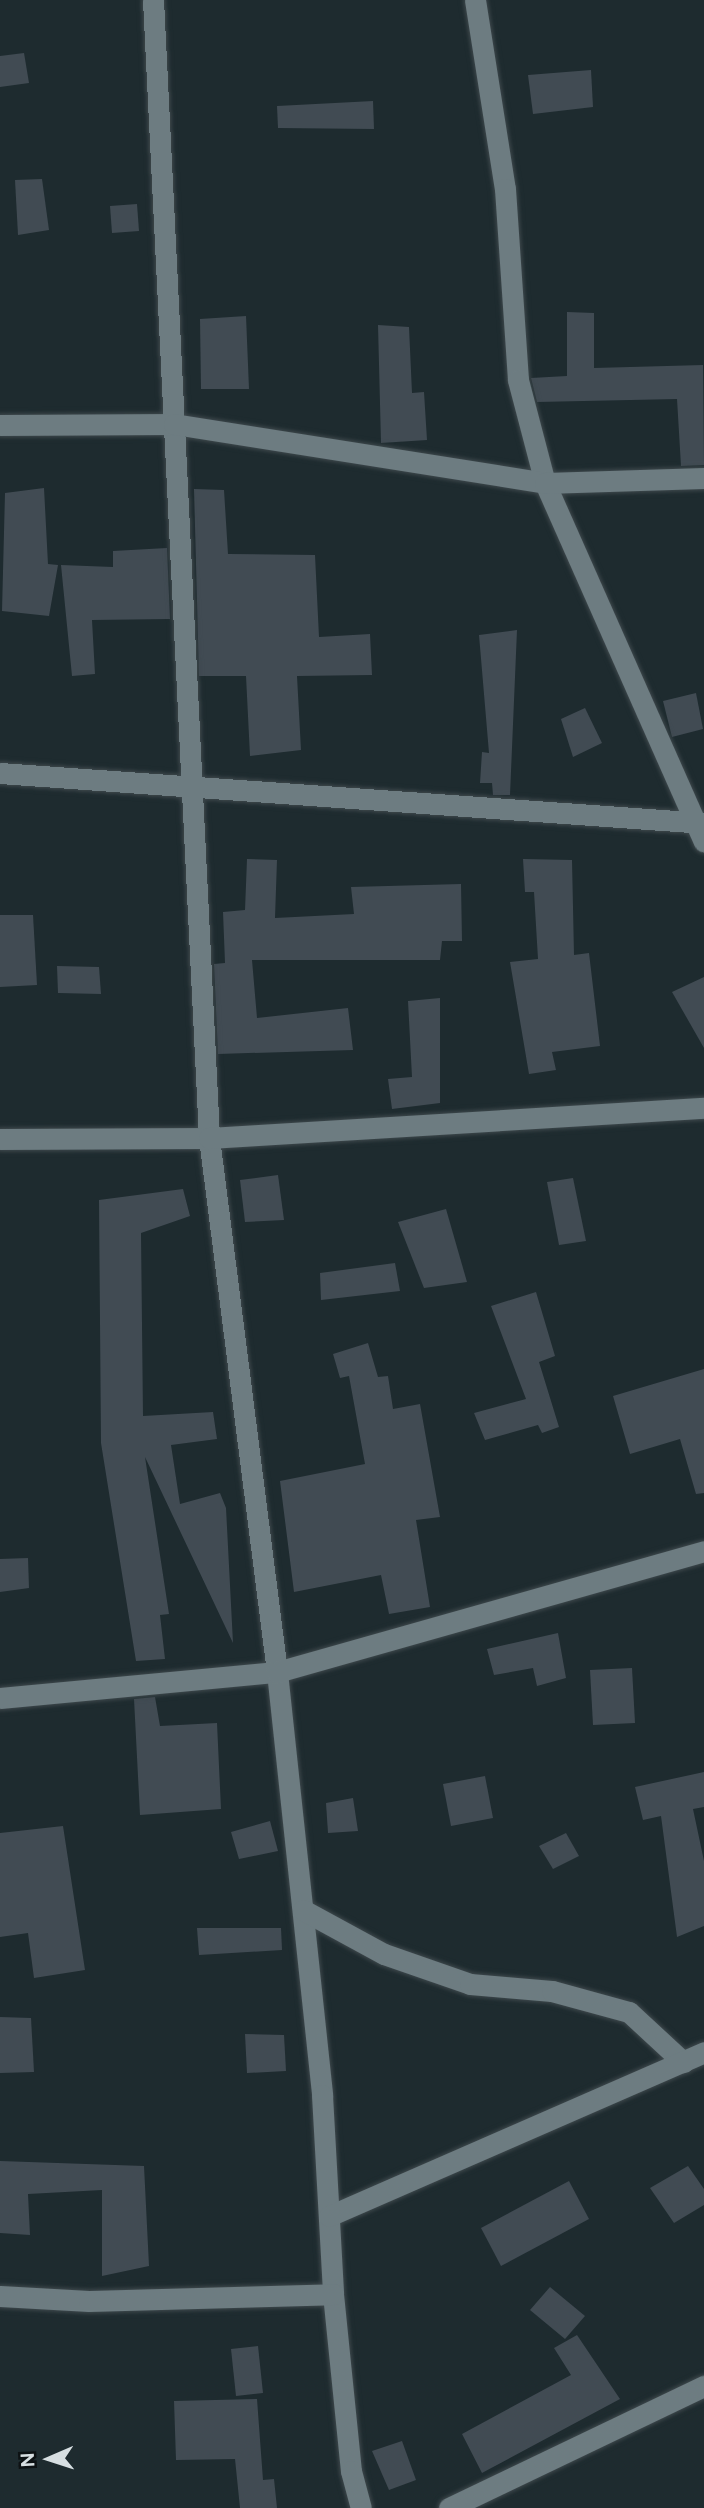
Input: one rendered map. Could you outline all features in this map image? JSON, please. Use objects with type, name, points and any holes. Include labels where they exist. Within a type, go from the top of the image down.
[{"type":"street","points":[[153,0],[194,783],[209,1138],[278,1672],[303,1910],[333,2294],[351,2471],[361,2508]]},
{"type":"street","points":[[0,774],[194,783],[701,829],[545,483],[518,380],[505,189],[475,0]]},
{"type":"street","points":[[0,425],[174,424],[545,483],[704,478]]},
{"type":"street","points":[[0,1139],[209,1138],[704,1108]]},
{"type":"street","points":[[0,1698],[278,1672],[704,1551]]},
{"type":"street","points":[[303,1910],[384,1954],[470,1984],[552,1991],[629,2012],[683,2062]]},
{"type":"street","points":[[329,2216],[704,2052]]},
{"type":"street","points":[[0,2295],[89,2301],[333,2294]]},
{"type":"street","points":[[449,2508],[704,2386]]},
{"type":"building","points":[[24,53],[29,83],[0,87],[0,56]]},
{"type":"building","points":[[591,70],[593,107],[533,114],[528,75]]},
{"type":"building","points":[[373,101],[374,129],[278,128],[277,106]]},
{"type":"building","points":[[42,179],[49,230],[18,235],[15,180]]},
{"type":"building","points":[[137,204],[139,231],[112,233],[110,206]]},
{"type":"building","points":[[567,312],[594,313],[594,368],[703,365],[704,465],[681,466],[677,399],[537,402],[531,378],[567,376]]},
{"type":"building","points":[[246,316],[249,389],[201,389],[200,319]]},
{"type":"building","points":[[378,325],[409,327],[412,393],[424,392],[427,440],[381,443]]},
{"type":"building","points":[[44,488],[48,564],[58,565],[49,616],[2,611],[5,493]]},
{"type":"building","points":[[194,489],[224,490],[228,554],[315,555],[319,637],[370,634],[372,675],[297,676],[301,750],[250,756],[246,676],[199,676]]},
{"type":"building","points":[[167,548],[170,619],[92,620],[95,674],[72,676],[61,565],[113,567],[113,551]]},
{"type":"building","points":[[517,630],[510,795],[493,795],[492,783],[480,783],[482,752],[489,753],[479,635]]},
{"type":"building","points":[[696,693],[703,729],[672,737],[663,701]]},
{"type":"building","points":[[585,708],[602,743],[573,757],[561,719]]},
{"type":"building","points":[[247,859],[277,860],[275,918],[354,914],[351,887],[461,884],[462,941],[442,941],[440,960],[252,960],[257,1018],[348,1008],[353,1050],[218,1054],[214,964],[225,963],[223,912],[245,910]]},
{"type":"building","points":[[523,859],[572,860],[574,955],[589,953],[600,1046],[552,1052],[556,1070],[529,1074],[510,962],[538,959],[534,892],[525,892]]},
{"type":"building","points":[[0,915],[33,915],[37,985],[0,987]]},
{"type":"building","points":[[57,966],[99,967],[101,994],[58,993]]},
{"type":"building","points":[[704,977],[704,1048],[672,992]]},
{"type":"building","points":[[440,998],[440,1103],[392,1109],[388,1079],[412,1077],[408,1001]]},
{"type":"building","points":[[278,1175],[284,1220],[245,1222],[240,1180]]},
{"type":"building","points":[[573,1178],[586,1241],[559,1245],[547,1182]]},
{"type":"building","points":[[183,1189],[190,1216],[141,1233],[143,1416],[213,1412],[217,1439],[171,1445],[180,1504],[220,1493],[226,1508],[233,1643],[145,1457],[169,1614],[160,1615],[165,1659],[136,1661],[101,1443],[99,1200]]},
{"type":"building","points":[[446,1209],[467,1282],[424,1288],[398,1222]]},
{"type":"building","points":[[395,1263],[400,1291],[321,1300],[320,1273]]},
{"type":"building","points":[[536,1292],[555,1356],[539,1362],[559,1427],[542,1433],[538,1425],[485,1440],[474,1413],[526,1399],[491,1306]]},
{"type":"building","points":[[368,1343],[378,1377],[388,1376],[393,1409],[420,1404],[440,1517],[416,1520],[430,1607],[389,1614],[381,1575],[294,1592],[280,1481],[365,1464],[349,1376],[340,1378],[333,1354]]},
{"type":"building","points":[[704,1369],[704,1493],[696,1494],[680,1439],[630,1454],[613,1396]]},
{"type":"building","points":[[28,1558],[29,1588],[0,1592],[0,1559]]},
{"type":"building","points":[[558,1633],[566,1678],[537,1686],[533,1668],[494,1675],[487,1649]]},
{"type":"building","points":[[632,1668],[635,1723],[593,1725],[590,1670]]},
{"type":"building","points":[[155,1697],[160,1726],[217,1723],[221,1809],[140,1815],[134,1699]]},
{"type":"building","points":[[704,1772],[704,1807],[693,1809],[704,1861],[704,1926],[677,1937],[661,1816],[643,1820],[635,1787]]},
{"type":"building","points":[[485,1776],[493,1818],[451,1826],[443,1784]]},
{"type":"building","points":[[353,1798],[358,1831],[328,1833],[326,1803]]},
{"type":"building","points":[[270,1821],[278,1851],[239,1859],[231,1832]]},
{"type":"building","points":[[63,1826],[85,1970],[34,1978],[28,1933],[0,1937],[0,1833]]},
{"type":"building","points":[[566,1833],[579,1856],[553,1869],[539,1846]]},
{"type":"building","points":[[197,1928],[281,1928],[282,1950],[199,1955]]},
{"type":"building","points":[[0,2017],[31,2018],[34,2072],[0,2073]]},
{"type":"building","points":[[245,2034],[284,2035],[286,2071],[247,2073]]},
{"type":"building","points":[[0,2161],[144,2166],[149,2266],[102,2276],[102,2190],[28,2194],[30,2235],[0,2233]]},
{"type":"building","points":[[688,2166],[704,2189],[704,2205],[674,2223],[650,2188]]},
{"type":"building","points":[[569,2181],[589,2219],[501,2266],[481,2228]]},
{"type":"building","points":[[550,2287],[585,2316],[565,2339],[530,2310]]},
{"type":"building","points":[[577,2335],[620,2399],[482,2473],[462,2434],[571,2375],[554,2348]]},
{"type":"building","points":[[258,2346],[263,2393],[236,2396],[231,2349]]},
{"type":"building","points":[[257,2399],[263,2480],[274,2479],[277,2508],[240,2508],[235,2459],[176,2460],[174,2401]]},
{"type":"building","points":[[402,2441],[416,2480],[389,2490],[372,2451]]}]
